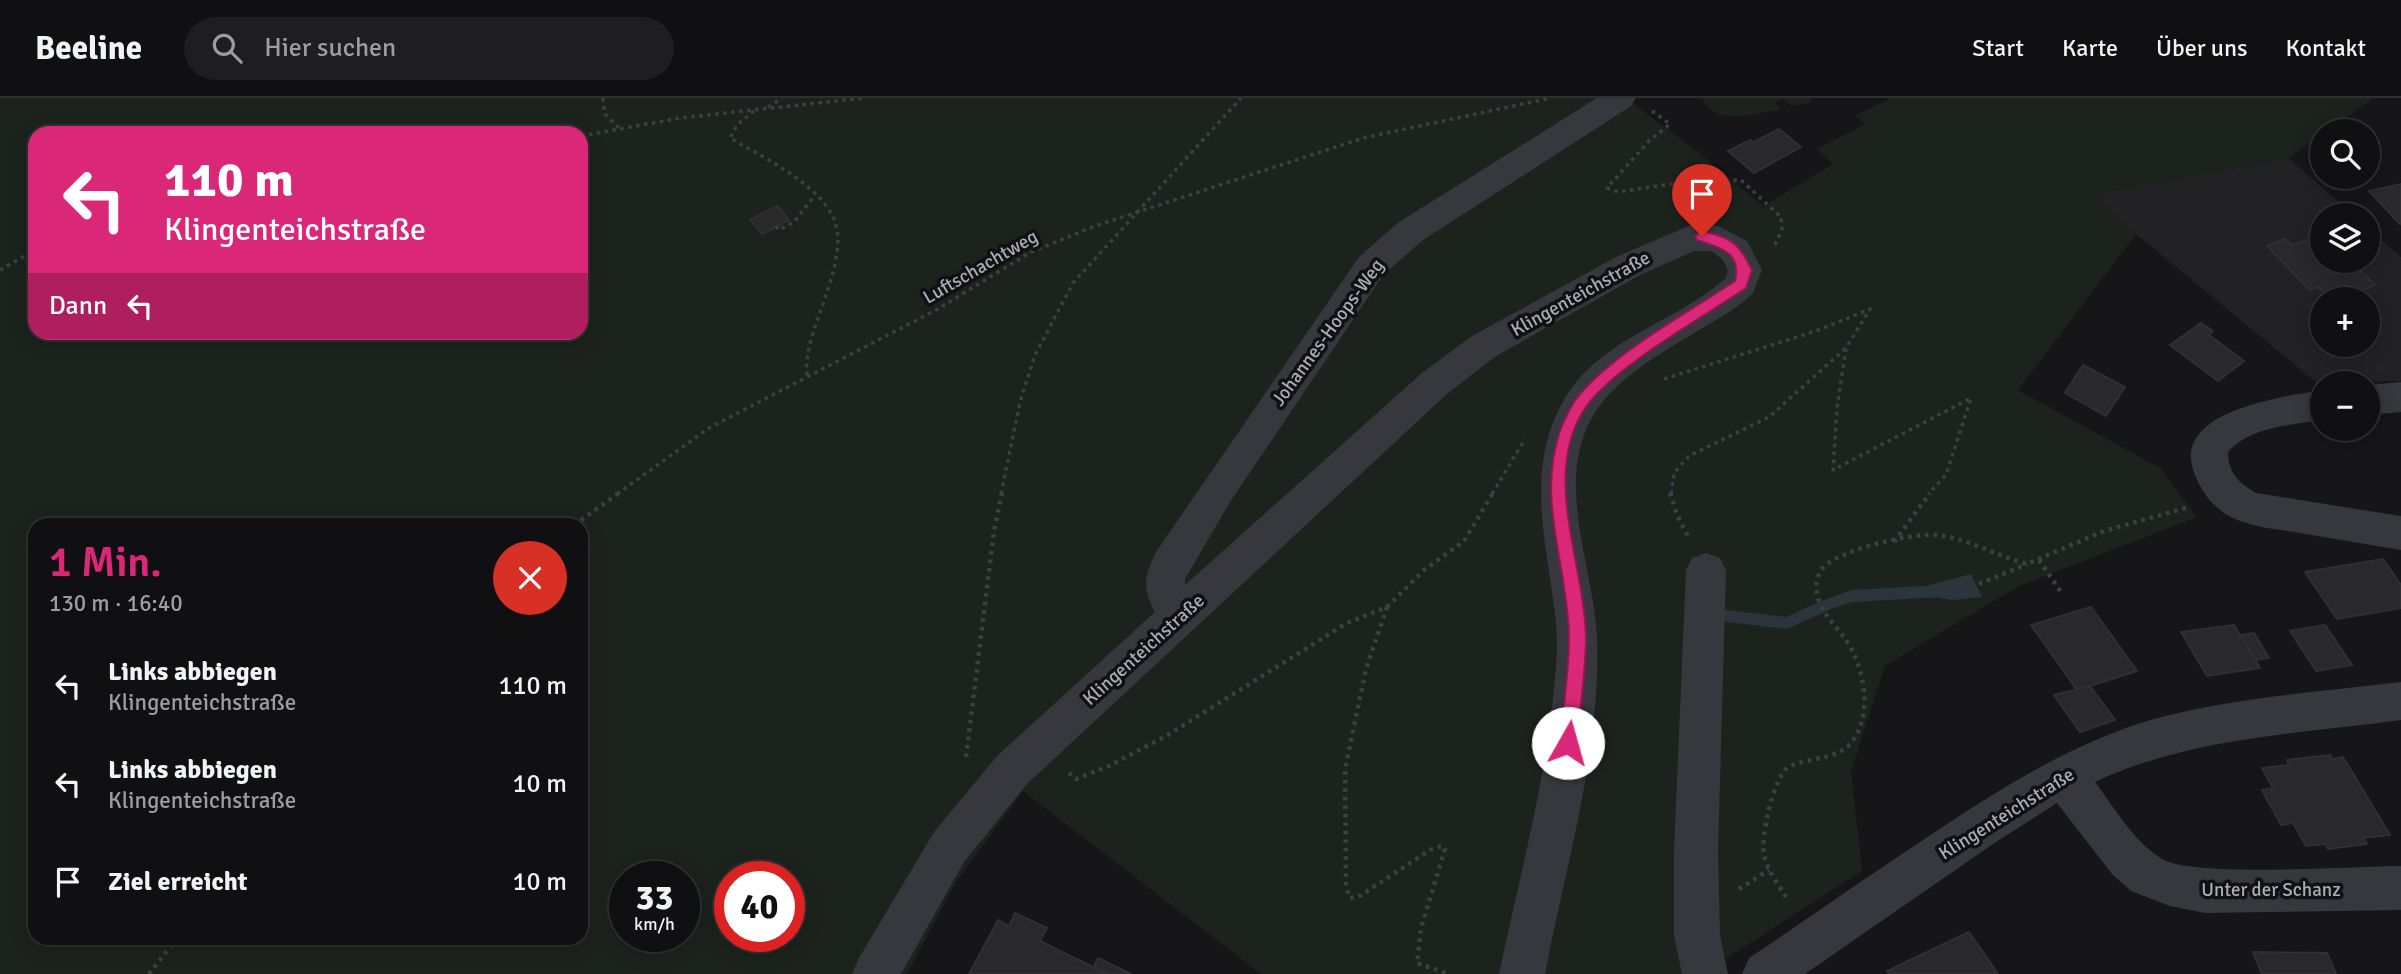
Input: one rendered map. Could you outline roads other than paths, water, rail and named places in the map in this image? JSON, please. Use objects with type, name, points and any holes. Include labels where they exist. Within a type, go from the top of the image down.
[{"type":"street","name":"Johannes-Hoops-Weg","points":[[1179,618],[1166,597],[1164,586],[1170,564],[1371,266],[1411,231],[1633,102]]},
{"type":"street","name":"Klingenteichstraße","points":[[875,974],[949,847],[989,794],[1078,707],[1179,618],[1395,416],[1484,346],[1674,244],[1691,238],[1707,237],[1722,241],[1735,250],[1745,270],[1738,288],[1607,376],[1583,400],[1564,441],[1558,464],[1557,489],[1575,614],[1577,665],[1566,761],[1522,974]]},
{"type":"street","points":[[2380,399],[2401,397]]},
{"type":"street","points":[[2310,408],[2248,422],[2215,440],[2208,453],[2211,472],[2230,497],[2252,509],[2401,533]]},
{"type":"street","points":[[1705,974],[1698,935],[1696,852],[1706,569]]},
{"type":"street","name":"Klingenteichstraße","points":[[1765,974],[2002,812],[2063,776],[2121,750],[2208,727],[2401,701]]},
{"type":"street","name":"Unter der Schanz","points":[[2063,776],[2128,859],[2147,875],[2170,884],[2205,891],[2401,888]]},
{"type":"waterway","points":[[1718,615],[1787,623],[1852,596],[1942,591]]}]
